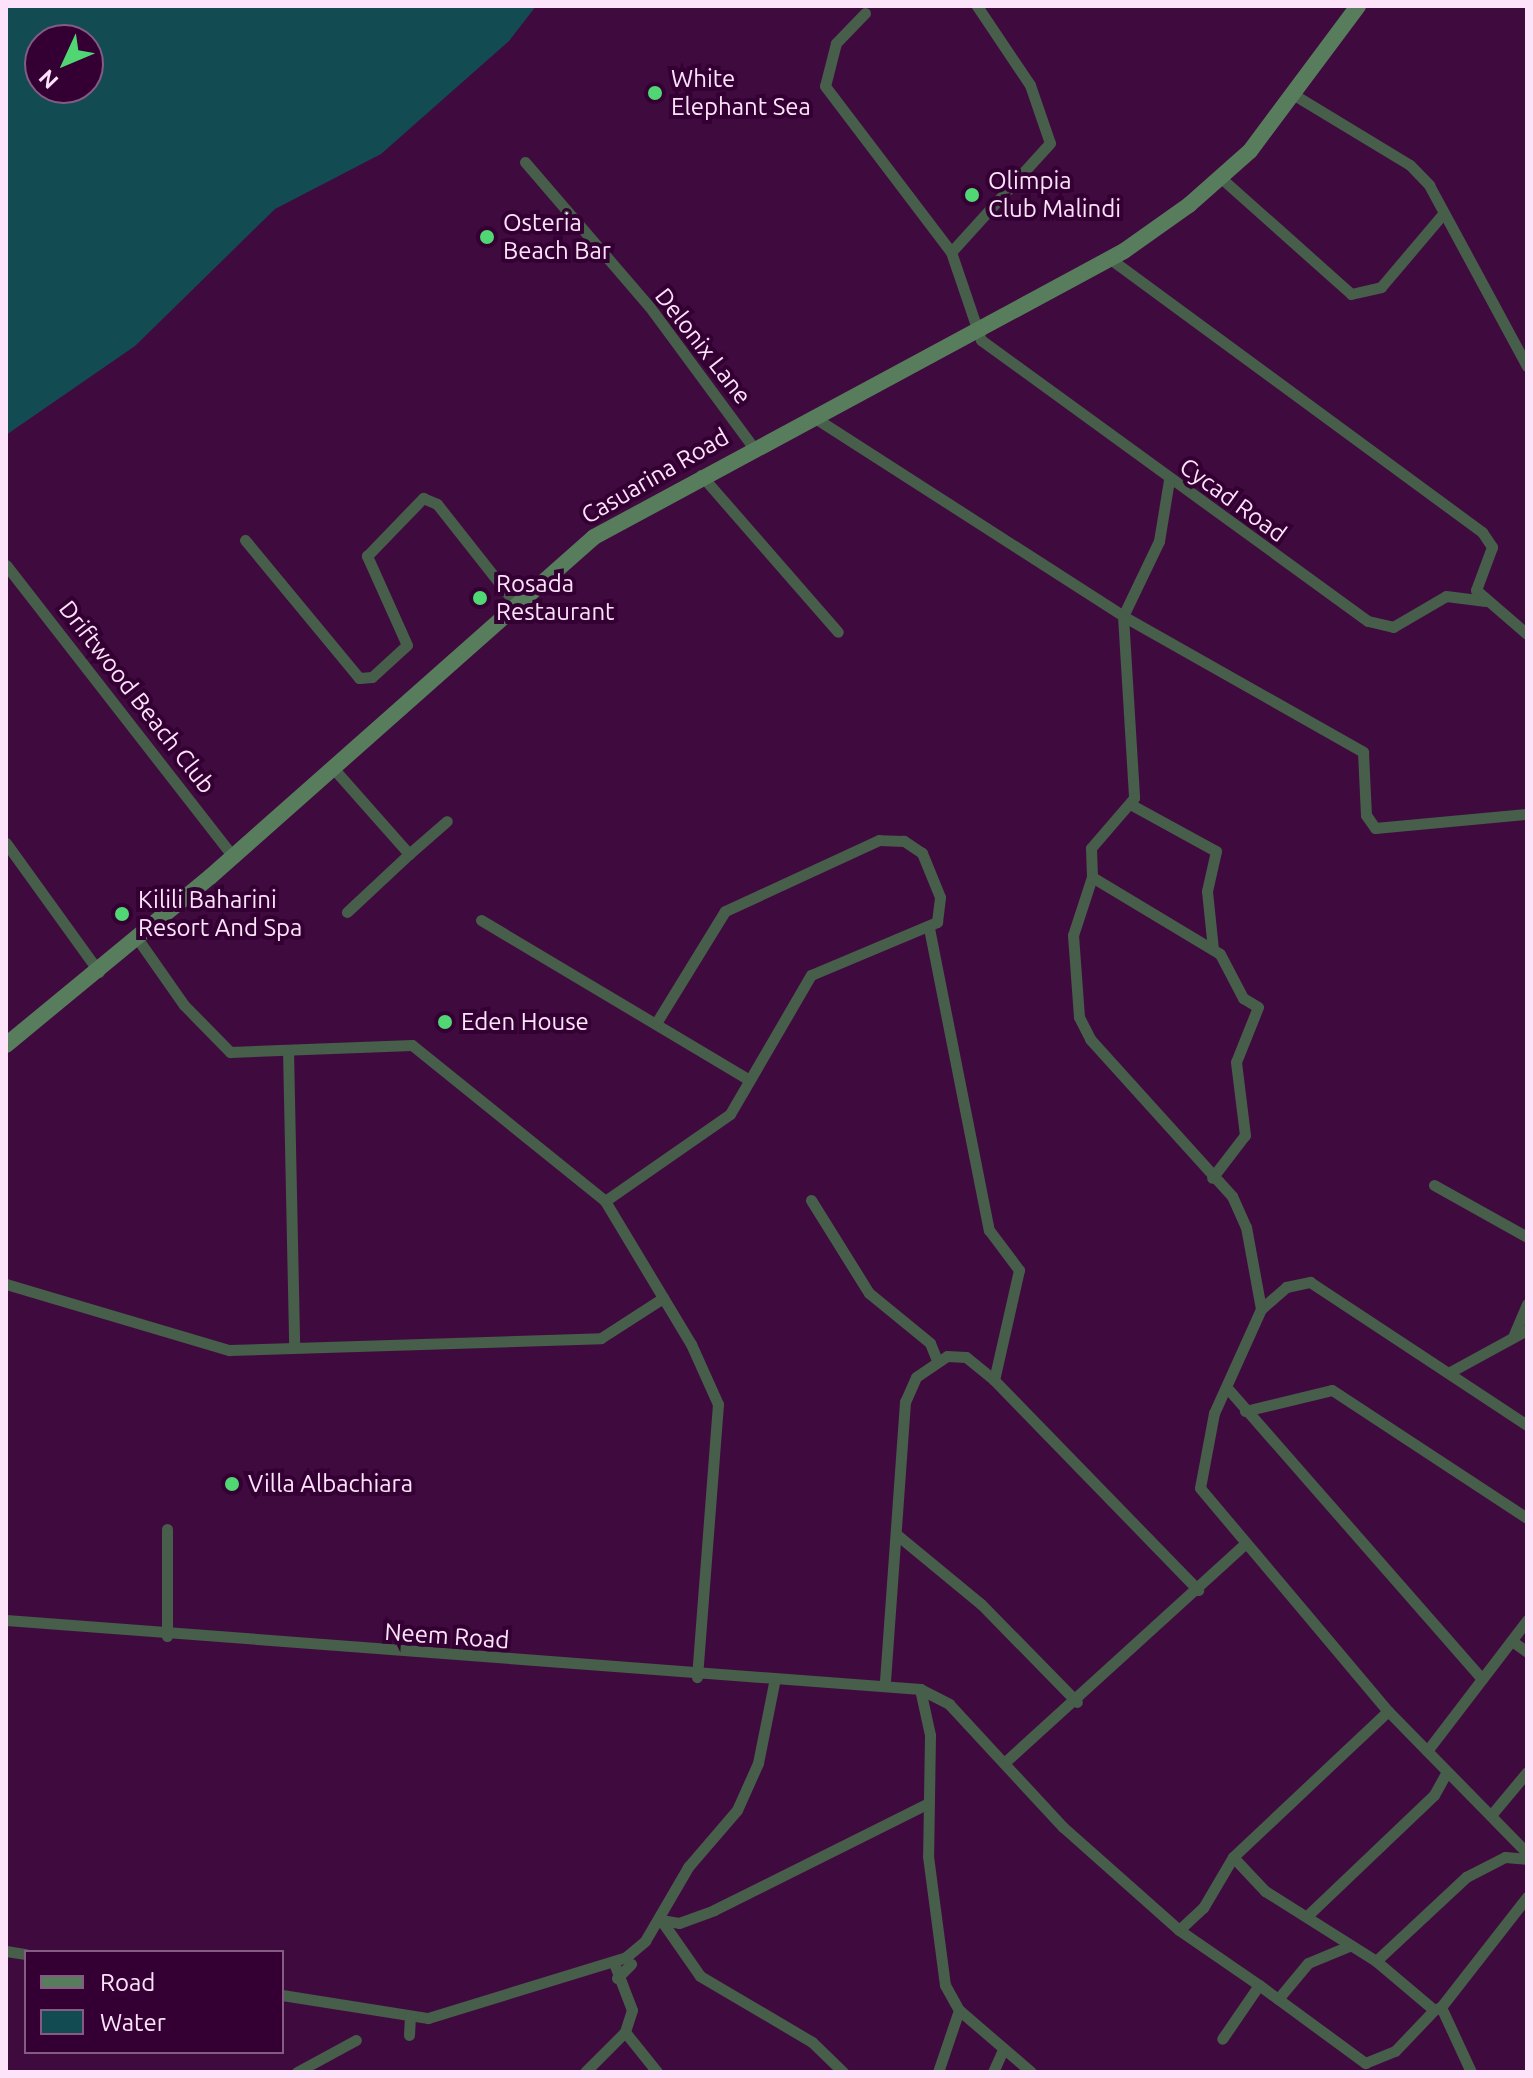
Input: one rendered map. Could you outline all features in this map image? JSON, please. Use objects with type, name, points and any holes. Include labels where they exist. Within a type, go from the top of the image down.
[{"type":"street","points":[[951,252],[1050,143],[1030,85],[977,6]]},
{"type":"street","name":"Casuarina Road","points":[[6,1045],[99,972],[233,857],[516,604],[612,525],[701,474],[1109,258],[1221,178],[1296,96],[1358,6]]},
{"type":"street","points":[[865,13],[836,43],[825,86],[951,252],[975,328]]},
{"type":"street","points":[[1296,96],[1410,165],[1443,214],[1527,366]]},
{"type":"street","name":"Delonix Lane","points":[[525,162],[649,306],[753,447]]},
{"type":"street","points":[[1221,178],[1351,294],[1381,287],[1443,214]]},
{"type":"street","points":[[1109,258],[1152,296],[1482,532],[1492,547],[1473,582],[1486,601],[1527,634]]},
{"type":"street","name":"Cycad Road","points":[[975,328],[1003,360],[1379,627],[1393,627],[1446,596],[1486,601]]},
{"type":"street","points":[[812,416],[1123,616],[1363,752],[1366,815],[1375,828],[1527,814]]},
{"type":"street","points":[[701,474],[838,632]]},
{"type":"street","points":[[1169,480],[1159,541],[1123,616],[1125,731],[1136,788],[1130,804],[1091,848],[1092,877],[1074,917],[1079,1017],[1139,1100],[1232,1196],[1246,1227],[1261,1309]]},
{"type":"street","points":[[245,540],[352,675],[365,679],[407,645],[367,556],[427,498],[516,604]]},
{"type":"street","name":"Driftwood Beach Club","points":[[6,565],[233,857]]},
{"type":"street","points":[[333,768],[409,854]]},
{"type":"street","points":[[1130,804],[1216,851],[1207,891],[1213,949]]},
{"type":"street","points":[[347,912],[447,821]]},
{"type":"street","points":[[605,1201],[726,1117],[811,975],[929,928],[943,910],[922,853],[904,841],[879,840],[725,911],[658,1020]]},
{"type":"street","points":[[6,843],[99,972]]},
{"type":"street","points":[[1092,877],[1226,959],[1243,998],[1258,1007],[1236,1062],[1245,1135],[1212,1178]]},
{"type":"street","points":[[481,920],[658,1020],[748,1079]]},
{"type":"street","points":[[929,928],[989,1230],[1019,1270],[994,1380]]},
{"type":"street","points":[[137,938],[222,1048],[244,1055],[412,1045],[605,1201],[710,1380],[719,1416],[697,1677]]},
{"type":"street","points":[[288,1050],[294,1347]]},
{"type":"street","points":[[1434,1185],[1527,1237]]},
{"type":"street","points":[[811,1200],[869,1293],[920,1333],[937,1360]]},
{"type":"street","points":[[1527,1425],[1310,1282],[1286,1287],[1261,1309],[1229,1390],[1212,1418],[1200,1488],[1388,1711],[1527,1853]]},
{"type":"street","points":[[6,1284],[209,1346],[294,1347],[601,1338],[663,1298]]},
{"type":"street","points":[[1513,1337],[1527,1304]]},
{"type":"street","points":[[1450,1372],[1527,1330]]},
{"type":"street","points":[[885,1681],[905,1402],[916,1377],[937,1360],[966,1357],[994,1380],[1198,1590]]},
{"type":"street","points":[[1229,1390],[1482,1679]]},
{"type":"street","points":[[1245,1411],[1332,1390],[1527,1518]]},
{"type":"street","points":[[167,1529],[167,1636]]},
{"type":"street","points":[[896,1534],[981,1604],[1077,1702]]},
{"type":"street","points":[[1004,1763],[1077,1702],[1245,1544]]},
{"type":"street","name":"Neem Road","points":[[6,1620],[167,1636],[774,1683],[885,1681],[920,1689],[949,1704],[1004,1763],[1179,1930],[1365,2063],[1395,2051],[1438,2008]]},
{"type":"street","points":[[1427,1751],[1527,1620]]},
{"type":"street","points":[[1512,1641],[1527,1652]]},
{"type":"street","points":[[284,1995],[428,2018],[614,1963],[661,1920],[688,1867],[737,1810],[758,1763],[774,1683]]},
{"type":"street","points":[[920,1689],[930,1735],[929,1803],[934,1911],[945,1985],[959,2010],[980,2023],[1002,2052],[1031,2072]]},
{"type":"street","points":[[1179,1930],[1203,1908],[1233,1857],[1388,1711]]},
{"type":"street","points":[[1307,1916],[1434,1795],[1447,1772]]},
{"type":"street","points":[[1492,1814],[1527,1772]]},
{"type":"street","points":[[661,1920],[679,1923],[714,1910],[929,1803]]},
{"type":"street","points":[[1233,1857],[1265,1891],[1376,1961],[1438,2008],[1471,2072]]},
{"type":"street","points":[[1376,1961],[1466,1877],[1505,1857],[1527,1859]]},
{"type":"street","points":[[1438,2008],[1527,1897]]},
{"type":"street","points":[[661,1920],[700,1976],[804,2036],[843,2072]]},
{"type":"street","points":[[1278,1999],[1308,1963],[1349,1946]]},
{"type":"street","points":[[585,2072],[625,2032],[632,2010],[617,1978],[614,1963]]},
{"type":"street","points":[[617,1978],[631,1964]]},
{"type":"street","points":[[1222,2039],[1259,1985]]},
{"type":"street","points":[[938,2072],[959,2010]]},
{"type":"street","points":[[409,2035],[410,2017]]},
{"type":"street","points":[[625,2032],[657,2072]]},
{"type":"street","points":[[297,2072],[356,2040]]},
{"type":"street","points":[[993,2072],[1002,2052]]},
{"type":"water","points":[[6,6],[536,6],[509,41],[381,154],[275,209],[135,346],[6,435]]},
{"type":"place","name":"White Elephant Sea","points":[[655,93]]},
{"type":"place","name":"Olimpia Club Malindi","points":[[972,195]]},
{"type":"place","name":"Osteria Beach Bar","points":[[487,237]]},
{"type":"place","name":"Rosada Restaurant","points":[[480,598]]},
{"type":"place","name":"Kilili Baharini Resort And Spa","points":[[122,914]]},
{"type":"place","name":"Eden House","points":[[445,1022]]},
{"type":"place","name":"Villa Albachiara","points":[[232,1484]]}]
